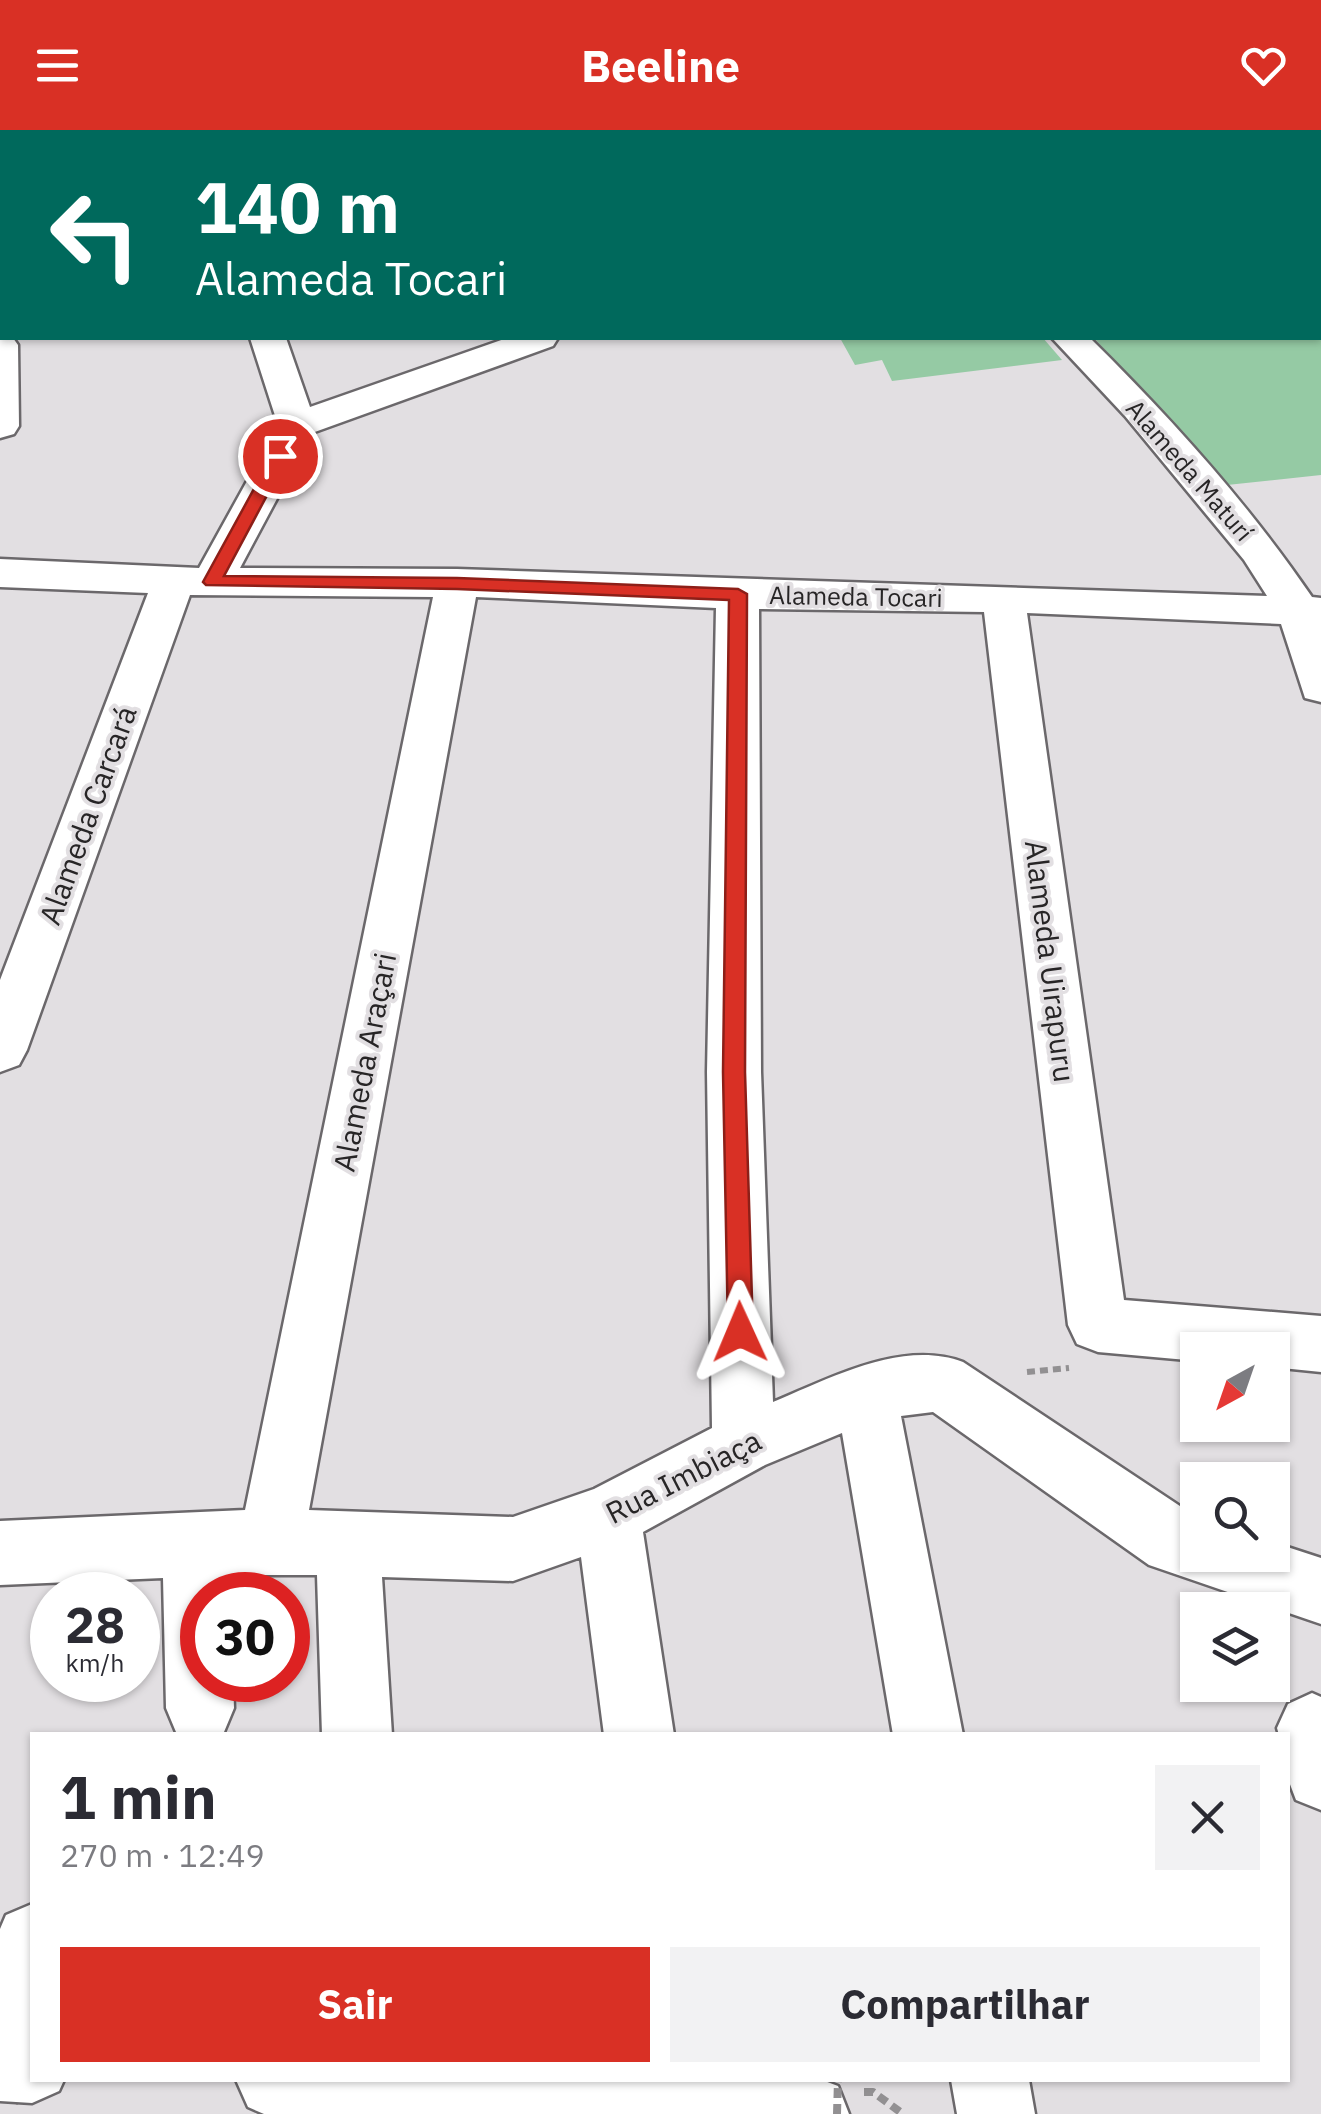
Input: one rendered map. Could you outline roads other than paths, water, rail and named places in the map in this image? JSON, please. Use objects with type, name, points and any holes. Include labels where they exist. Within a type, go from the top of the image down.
[{"type":"street","points":[[269,340],[297,425]]},
{"type":"street","points":[[193,581],[297,425],[530,340]]},
{"type":"street","name":"Alameda Maturí","points":[[1072,340],[1139,408],[1310,611],[1321,687]]},
{"type":"street","points":[[0,345],[0,426]]},
{"type":"street","name":"Alameda Tocari","points":[[0,573],[193,581],[1004,598],[1310,611]]},
{"type":"street","name":"Alameda Carcará","points":[[0,1050],[193,581]]},
{"type":"street","name":"Alameda Araçari","points":[[270,1541],[457,584]]},
{"type":"street","points":[[738,594],[734,1072],[743,1444]]},
{"type":"street","name":"Alameda Uirapuru","points":[[1004,598],[1098,1325],[1321,1344]]},
{"type":"street","name":"Rua Imbiaça","points":[[0,1553],[270,1541],[513,1549],[608,1516],[743,1444],[866,1394],[941,1382],[1180,1544]]},
{"type":"street","points":[[866,1394],[927,1732]]},
{"type":"street","points":[[608,1516],[639,1732]]},
{"type":"street","points":[[195,1543],[200,1708]]},
{"type":"street","points":[[348,1545],[358,1732]]},
{"type":"street","points":[[1265,1572],[1321,1590]]},
{"type":"street","points":[[16,2063],[30,1956]]},
{"type":"street","points":[[306,2082],[810,2114]]},
{"type":"street","points":[[990,2082],[996,2114]]}]
